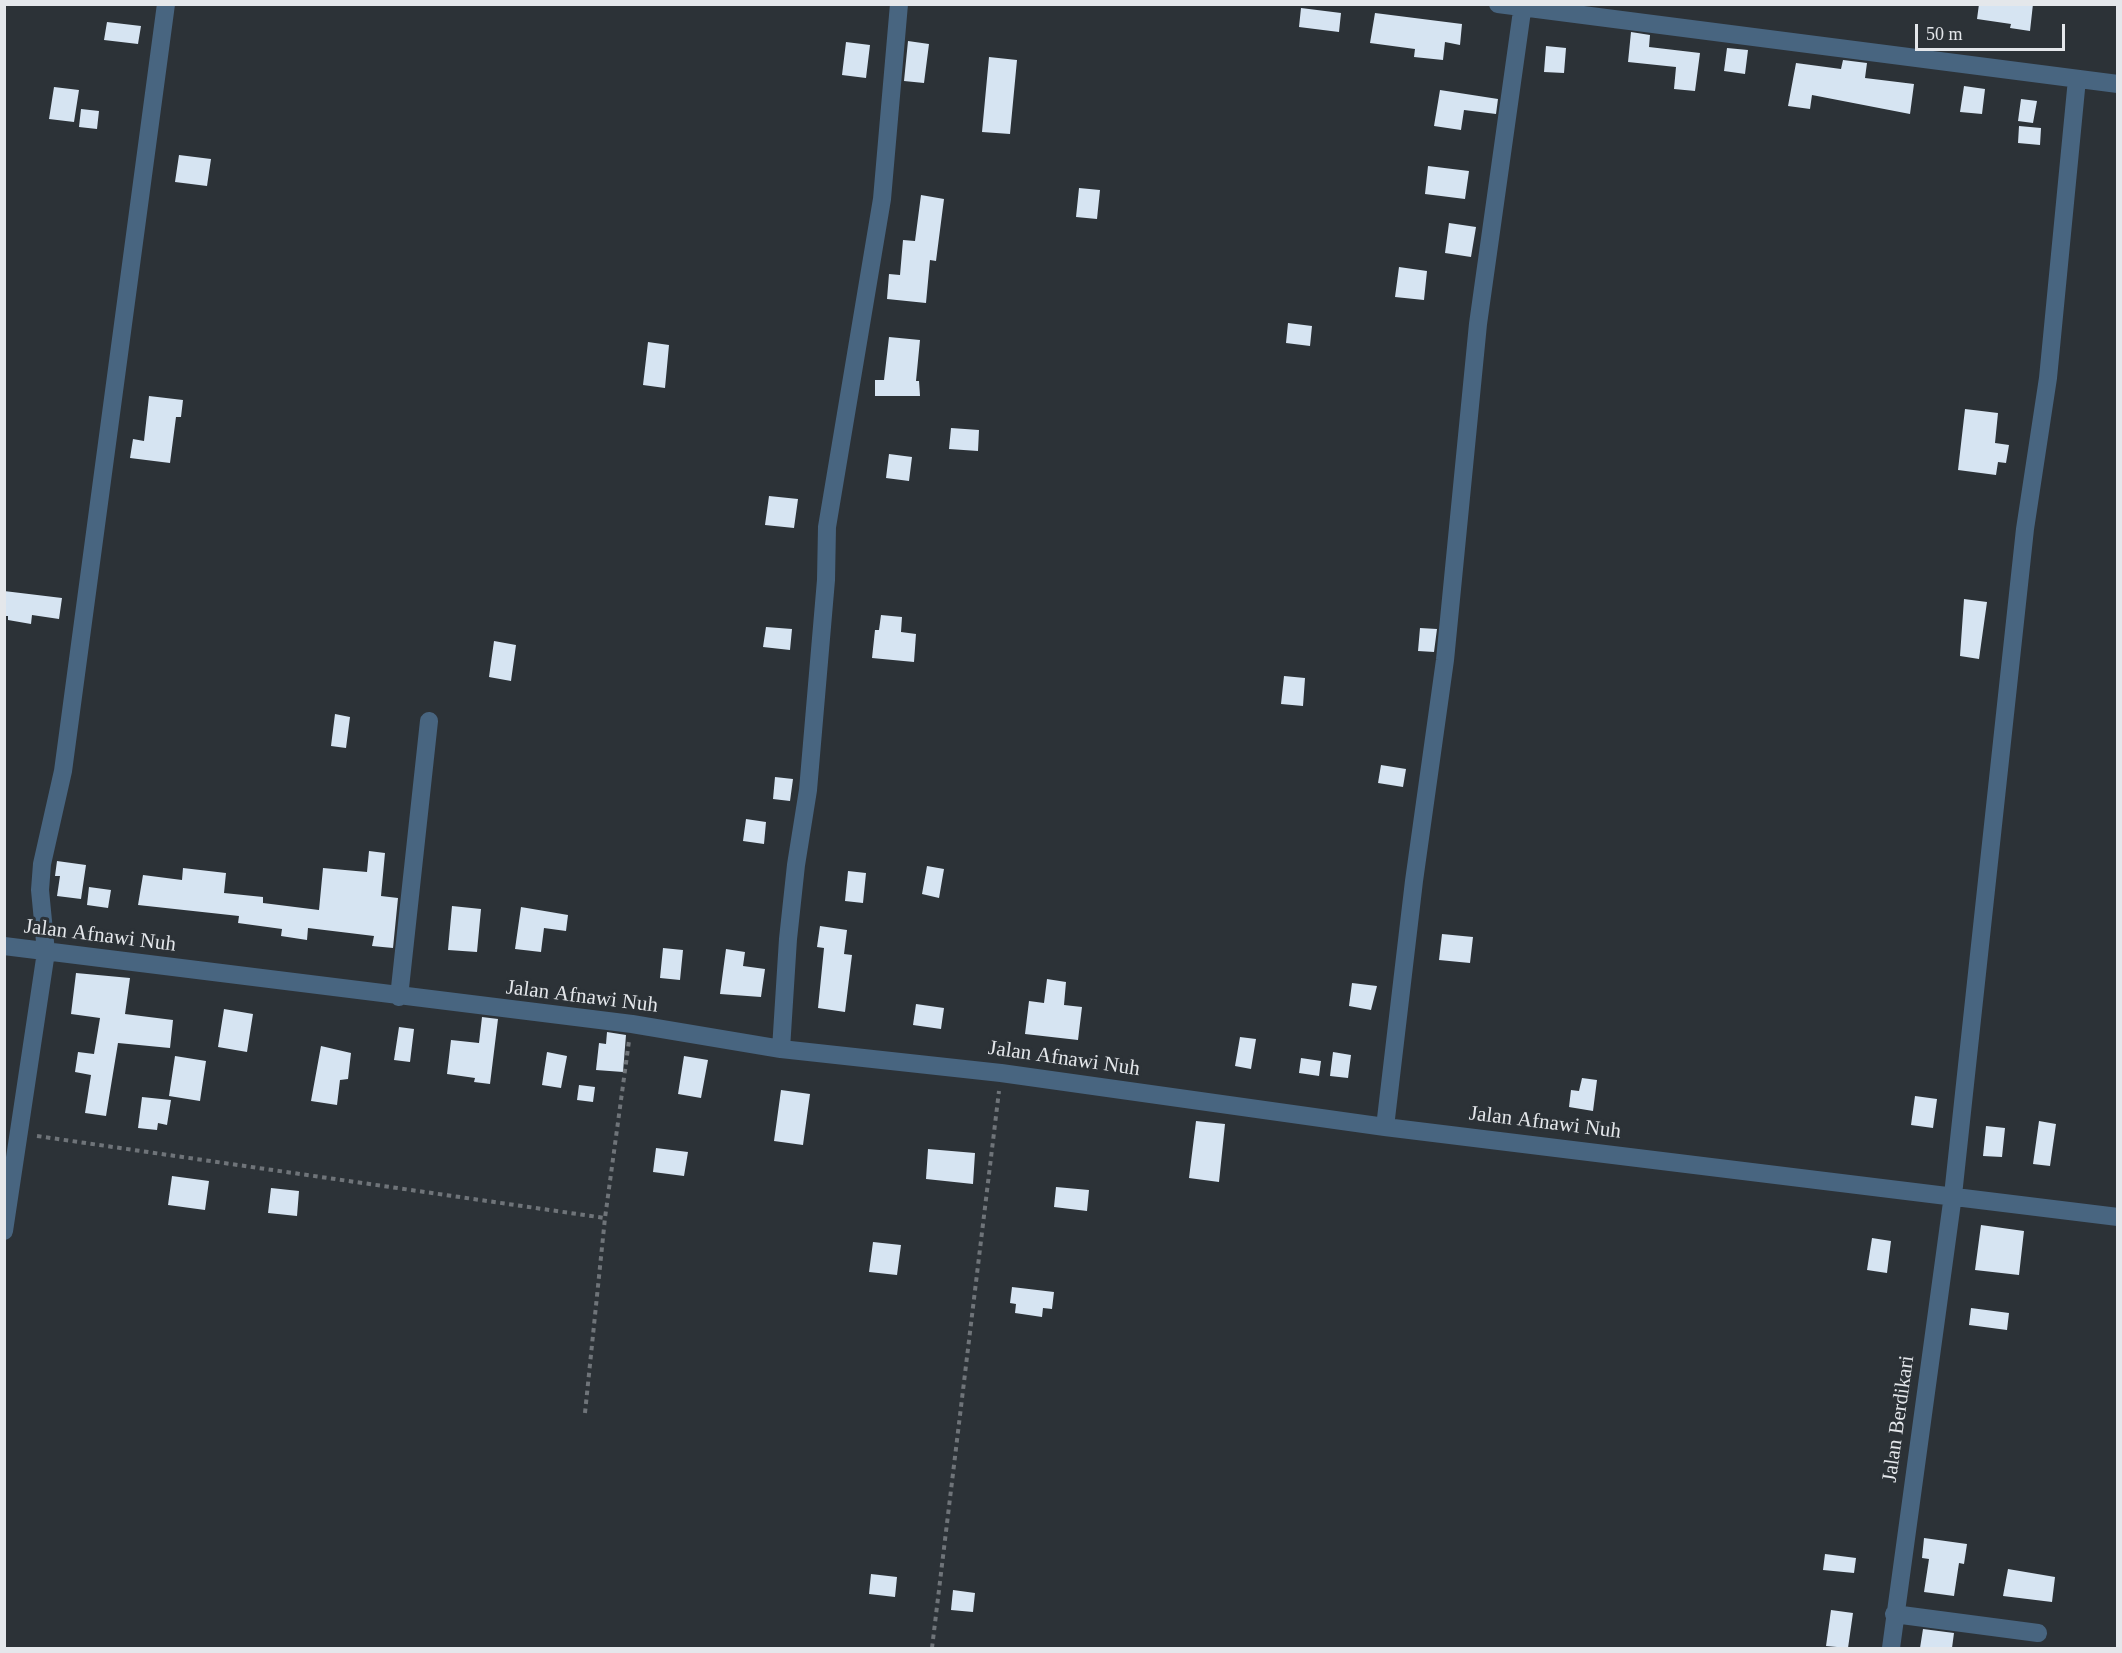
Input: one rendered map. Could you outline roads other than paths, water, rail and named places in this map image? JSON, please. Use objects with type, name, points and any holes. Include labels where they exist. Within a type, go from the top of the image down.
[{"type":"street","points":[[4,1231],[46,952],[40,890],[42,864],[63,771],[166,4]]},
{"type":"street","points":[[781,1049],[788,939],[796,865],[808,790],[826,580],[827,527],[882,199],[899,4]]},
{"type":"street","points":[[1498,4],[2118,84]]},
{"type":"street","points":[[1385,1127],[1414,880],[1445,660],[1478,324],[1523,6]]},
{"type":"street","name":"Jalan Berdikari","points":[[1891,1648],[1953,1195],[2025,529],[2048,378],[2078,79]]},
{"type":"street","points":[[399,997],[429,721]]},
{"type":"street","name":"Jalan Afnawi Nuh","points":[[4,946],[399,997],[632,1024],[781,1049],[1001,1073],[1385,1127],[1953,1195],[2118,1218]]},
{"type":"street","points":[[1894,1614],[2038,1633]]}]
